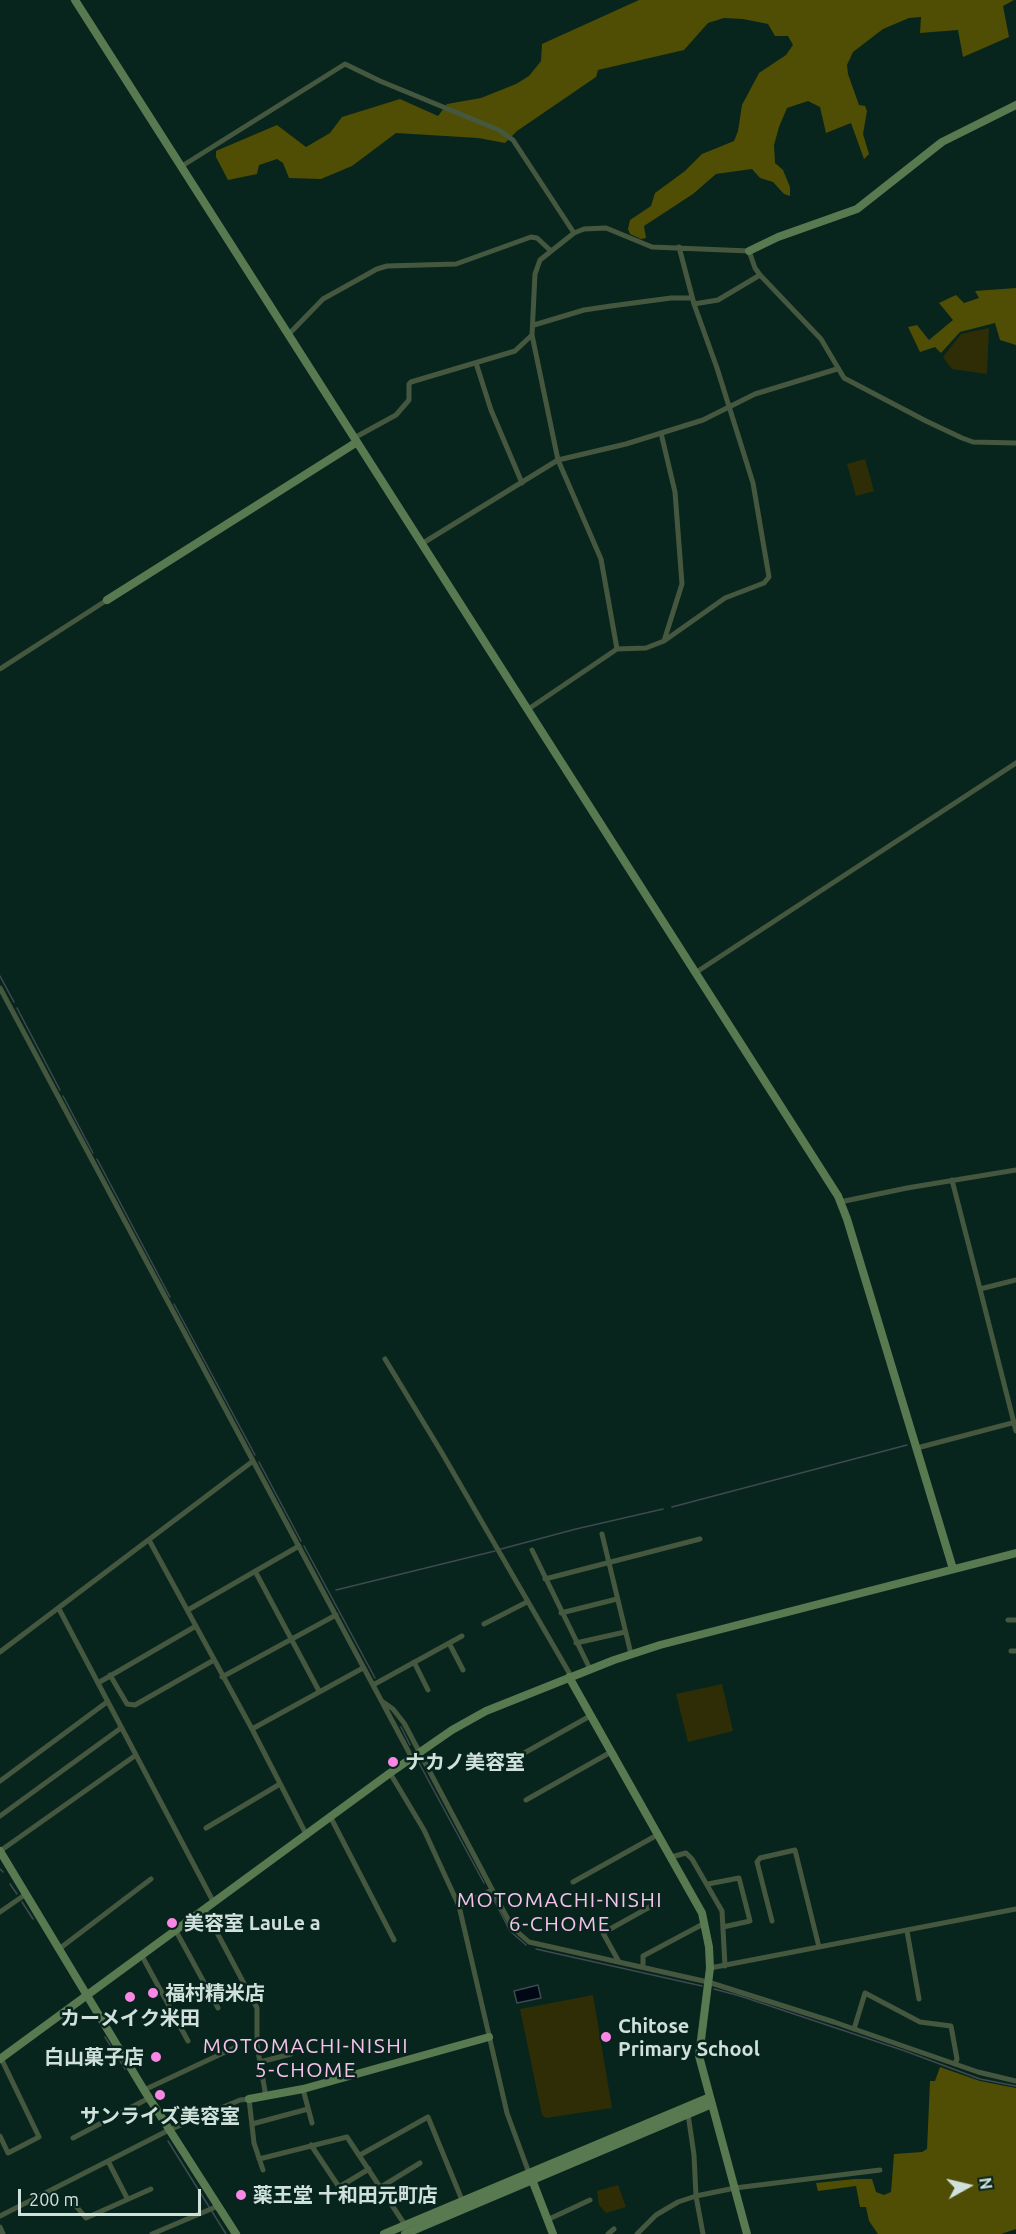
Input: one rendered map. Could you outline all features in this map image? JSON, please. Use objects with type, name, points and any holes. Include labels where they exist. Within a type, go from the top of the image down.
[{"type":"street","points":[[75,0],[423,543],[840,1202],[953,1569]]},
{"type":"street","points":[[182,166],[345,64],[380,81],[499,130],[513,140],[574,233]]},
{"type":"street","points":[[617,649],[601,559],[558,460],[532,335],[535,274],[540,260],[574,233],[584,229],[606,228],[652,246],[749,251],[778,237],[857,209],[942,142],[1016,105]]},
{"type":"street","points":[[288,334],[323,299],[377,269],[402,264],[456,264],[531,237],[537,238],[551,251]]},
{"type":"street","points":[[527,710],[617,649],[646,648],[664,641],[725,598],[764,583],[769,577],[753,483],[693,301],[679,247]]},
{"type":"street","points":[[749,251],[754,268],[821,339],[844,378],[962,438],[973,442],[1016,443]]},
{"type":"street","points":[[534,325],[602,307],[671,298],[693,301],[718,300],[760,275]]},
{"type":"street","points":[[0,669],[396,415],[409,399],[411,382],[515,351],[532,335]]},
{"type":"street","points":[[476,363],[491,410],[522,483]]},
{"type":"street","points":[[423,543],[558,460],[626,444],[703,420],[770,389],[837,369]]},
{"type":"street","points":[[662,433],[675,492],[682,584],[664,641]]},
{"type":"street","points":[[695,973],[1016,763]]},
{"type":"street","points":[[0,988],[363,1668],[416,1756],[512,1927],[529,1942],[708,1982],[955,2064],[1016,2081]]},
{"type":"street","points":[[840,1202],[1016,1170]]},
{"type":"street","points":[[952,1180],[1016,1431]]},
{"type":"street","points":[[980,1289],[1016,1280]]},
{"type":"street","points":[[385,1359],[442,1453],[698,1902],[705,1923],[710,1968],[699,2056],[747,2234]]},
{"type":"street","points":[[917,1448],[1015,1423]]},
{"type":"street","points":[[0,1652],[253,1461]]},
{"type":"street","points":[[602,1534],[631,1654]]},
{"type":"street","points":[[545,1579],[700,1539]]},
{"type":"street","points":[[149,1540],[252,1729],[306,1836]]},
{"type":"street","points":[[188,1610],[299,1546]]},
{"type":"street","points":[[532,1550],[590,1669]]},
{"type":"street","points":[[0,2136],[8,2153],[39,2137],[1,2059],[390,1773],[452,1730],[486,1711],[631,1654],[1016,1553]]},
{"type":"street","points":[[255,1571],[319,1691]]},
{"type":"street","points":[[561,1613],[617,1599]]},
{"type":"street","points":[[484,1624],[527,1602]]},
{"type":"street","points":[[59,1609],[214,1903]]},
{"type":"street","points":[[222,1677],[336,1615]]},
{"type":"street","points":[[1008,1620],[1016,1620]]},
{"type":"street","points":[[98,1683],[196,1626]]},
{"type":"street","points":[[576,1643],[626,1632]]},
{"type":"street","points":[[373,1685],[462,1636]]},
{"type":"street","points":[[449,1643],[463,1670]]},
{"type":"street","points":[[111,1675],[127,1704],[135,1705],[214,1659]]},
{"type":"street","points":[[414,1662],[428,1690]]},
{"type":"street","points":[[252,1729],[363,1668]]},
{"type":"street","points":[[0,1780],[107,1702]]},
{"type":"street","points":[[503,1766],[590,1716]]},
{"type":"street","points":[[0,1815],[121,1728]]},
{"type":"street","points":[[526,1800],[611,1752]]},
{"type":"street","points":[[136,1755],[0,1851],[144,2090],[236,2234]]},
{"type":"street","points":[[390,1773],[424,1830],[459,1906],[507,2113],[553,2234]]},
{"type":"street","points":[[206,1828],[280,1784]]},
{"type":"street","points":[[331,1818],[394,1940]]},
{"type":"street","points":[[573,1882],[658,1834]]},
{"type":"street","points":[[772,1921],[757,1862],[760,1858],[795,1850],[819,1947]]},
{"type":"street","points":[[672,1857],[686,1853],[692,1858],[722,1911],[725,1965]]},
{"type":"street","points":[[708,1884],[739,1878],[750,1921],[723,1927]]},
{"type":"street","points":[[59,1949],[152,1879]]},
{"type":"street","points":[[459,1906],[492,1890]]},
{"type":"street","points":[[0,1912],[26,1894]]},
{"type":"street","points":[[619,1962],[603,1933],[656,1904]]},
{"type":"street","points":[[710,1968],[1016,1909]]},
{"type":"street","points":[[205,1910],[257,2008],[257,2045],[266,2097]]},
{"type":"street","points":[[643,1966],[643,1956],[705,1923]]},
{"type":"street","points":[[176,1931],[218,2008]]},
{"type":"street","points":[[907,1931],[919,1999]]},
{"type":"street","points":[[142,1956],[188,2041]]},
{"type":"street","points":[[854,2029],[865,1993],[920,2022],[951,2026],[957,2059],[955,2064]]},
{"type":"street","points":[[0,2216],[169,2130],[240,2100],[303,2089],[489,2037]]},
{"type":"street","points":[[144,2090],[236,2047]]},
{"type":"street","points":[[260,2062],[291,2054]]},
{"type":"street","points":[[303,2089],[312,2123]]},
{"type":"street","points":[[73,2138],[149,2098]]},
{"type":"street","points":[[249,2099],[254,2143],[263,2170]]},
{"type":"street","points":[[405,2230],[462,2200],[531,2177],[688,2114],[711,2101]]},
{"type":"street","points":[[384,2234],[405,2230],[711,2101]]},
{"type":"street","points":[[252,2124],[308,2109]]},
{"type":"street","points":[[688,2114],[694,2155],[696,2196],[703,2234]]},
{"type":"street","points":[[360,2155],[428,2118],[462,2200]]},
{"type":"street","points":[[259,2159],[347,2136],[381,2187],[405,2230]]},
{"type":"street","points":[[311,2145],[339,2187],[369,2169]]},
{"type":"street","points":[[108,2161],[127,2198]]},
{"type":"street","points":[[381,2187],[420,2163]]},
{"type":"street","points":[[637,2234],[656,2216],[678,2202],[696,2196],[735,2188],[880,2170]]},
{"type":"street","points":[[71,2200],[86,2218],[151,2189]]},
{"type":"street","points":[[547,2220],[590,2200]]},
{"type":"street","points":[[152,2234],[218,2206]]},
{"type":"street","points":[[0,2226],[3,2234]]},
{"type":"street","points":[[609,2234],[614,2229]]},
{"type":"shaded area","points":[[639,0],[1014,0],[1003,6],[1009,37],[963,57],[958,30],[920,33],[921,17],[909,18],[883,29],[853,52],[847,65],[848,74],[859,105],[865,106],[867,111],[863,134],[869,154],[864,159],[851,123],[826,133],[820,107],[808,101],[787,108],[774,145],[775,163],[783,170],[790,187],[790,196],[784,194],[773,182],[760,178],[752,169],[716,174],[693,194],[644,226],[646,238],[641,239],[630,234],[628,229],[630,220],[651,206],[655,193],[685,171],[702,154],[734,141],[742,105],[759,73],[786,55],[793,45],[788,36],[775,36],[768,24],[743,19],[724,18],[708,23],[684,50],[598,70],[596,77],[517,131],[505,143],[478,138],[396,133],[352,166],[321,179],[289,178],[283,163],[277,159],[259,165],[257,174],[228,180],[216,157],[216,151],[277,125],[306,147],[330,133],[342,117],[400,99],[438,116],[447,104],[481,98],[516,84],[529,76],[541,61],[542,44]]},
{"type":"shaded area","points":[[1016,288],[1016,345],[1000,340],[995,323],[960,332],[941,353],[935,347],[920,352],[908,327],[917,325],[929,340],[953,320],[939,303],[956,295],[964,303],[979,298],[975,291]]},
{"type":"shaded area","points":[[989,328],[987,374],[952,369],[943,357],[961,334]]},
{"type":"shaded area","points":[[865,459],[874,491],[856,496],[847,464]]},
{"type":"shaded area","points":[[722,1684],[733,1731],[688,1742],[676,1694]]},
{"type":"shaded area","points":[[538,1985],[541,1998],[517,2003],[514,1991]]},
{"type":"shaded area","points":[[593,1995],[612,2108],[546,2118],[542,2115],[520,2009]]},
{"type":"shaded area","points":[[940,2067],[980,2081],[1016,2088],[1016,2229],[1001,2234],[878,2234],[869,2221],[866,2207],[860,2207],[856,2186],[818,2191],[816,2183],[872,2179],[876,2192],[884,2195],[891,2192],[894,2154],[922,2152],[927,2149],[930,2081],[935,2081]]},
{"type":"shaded area","points":[[618,2185],[626,2207],[606,2213],[599,2205],[597,2191]]},
{"type":"waterway","points":[[0,976],[14,1002]]},
{"type":"waterway","points":[[17,1008],[60,1090]]},
{"type":"waterway","points":[[63,1096],[93,1153]]},
{"type":"waterway","points":[[97,1159],[170,1297]]},
{"type":"waterway","points":[[174,1304],[255,1455]]},
{"type":"waterway","points":[[672,1507],[907,1445]]},
{"type":"waterway","points":[[259,1462],[301,1541]]},
{"type":"waterway","points":[[501,1549],[663,1509]]},
{"type":"waterway","points":[[304,1546],[375,1678]]},
{"type":"waterway","points":[[336,1590],[495,1551]]},
{"type":"waterway","points":[[401,1727],[410,1745]]},
{"type":"waterway","points":[[419,1763],[484,1883]]},
{"type":"waterway","points":[[0,1869],[3,1872]]},
{"type":"waterway","points":[[10,1884],[17,1894]]},
{"type":"waterway","points":[[494,1900],[510,1931],[526,1945]]},
{"type":"waterway","points":[[22,1902],[33,1919]]},
{"type":"waterway","points":[[536,1949],[702,1986]]},
{"type":"waterway","points":[[714,1989],[905,2051],[980,2079],[1016,2086]]},
{"type":"waterway","points":[[105,2037],[125,2069]]},
{"type":"waterway","points":[[168,2141],[226,2234]]},
{"type":"place","name":"ナカノ美容室","points":[[393,1762]]},
{"type":"place","name":"美容室 LauLe a","points":[[172,1923]]},
{"type":"place","name":"福村精米店","points":[[153,1993]]},
{"type":"place","name":"カーメイク米田","points":[[130,1997]]},
{"type":"place","name":"Chitose Primary School","points":[[606,2037]]},
{"type":"place","name":"白山菓子店","points":[[156,2057]]},
{"type":"place","name":"サンライズ美容室","points":[[160,2095]]},
{"type":"place","name":"薬王堂 十和田元町店","points":[[241,2195]]},
{"type":"district","name":"MOTOMACHI-NISHI 6-CHOME","points":[[560,1912]]},
{"type":"district","name":"MOTOMACHI-NISHI 5-CHOME","points":[[306,2058]]}]
